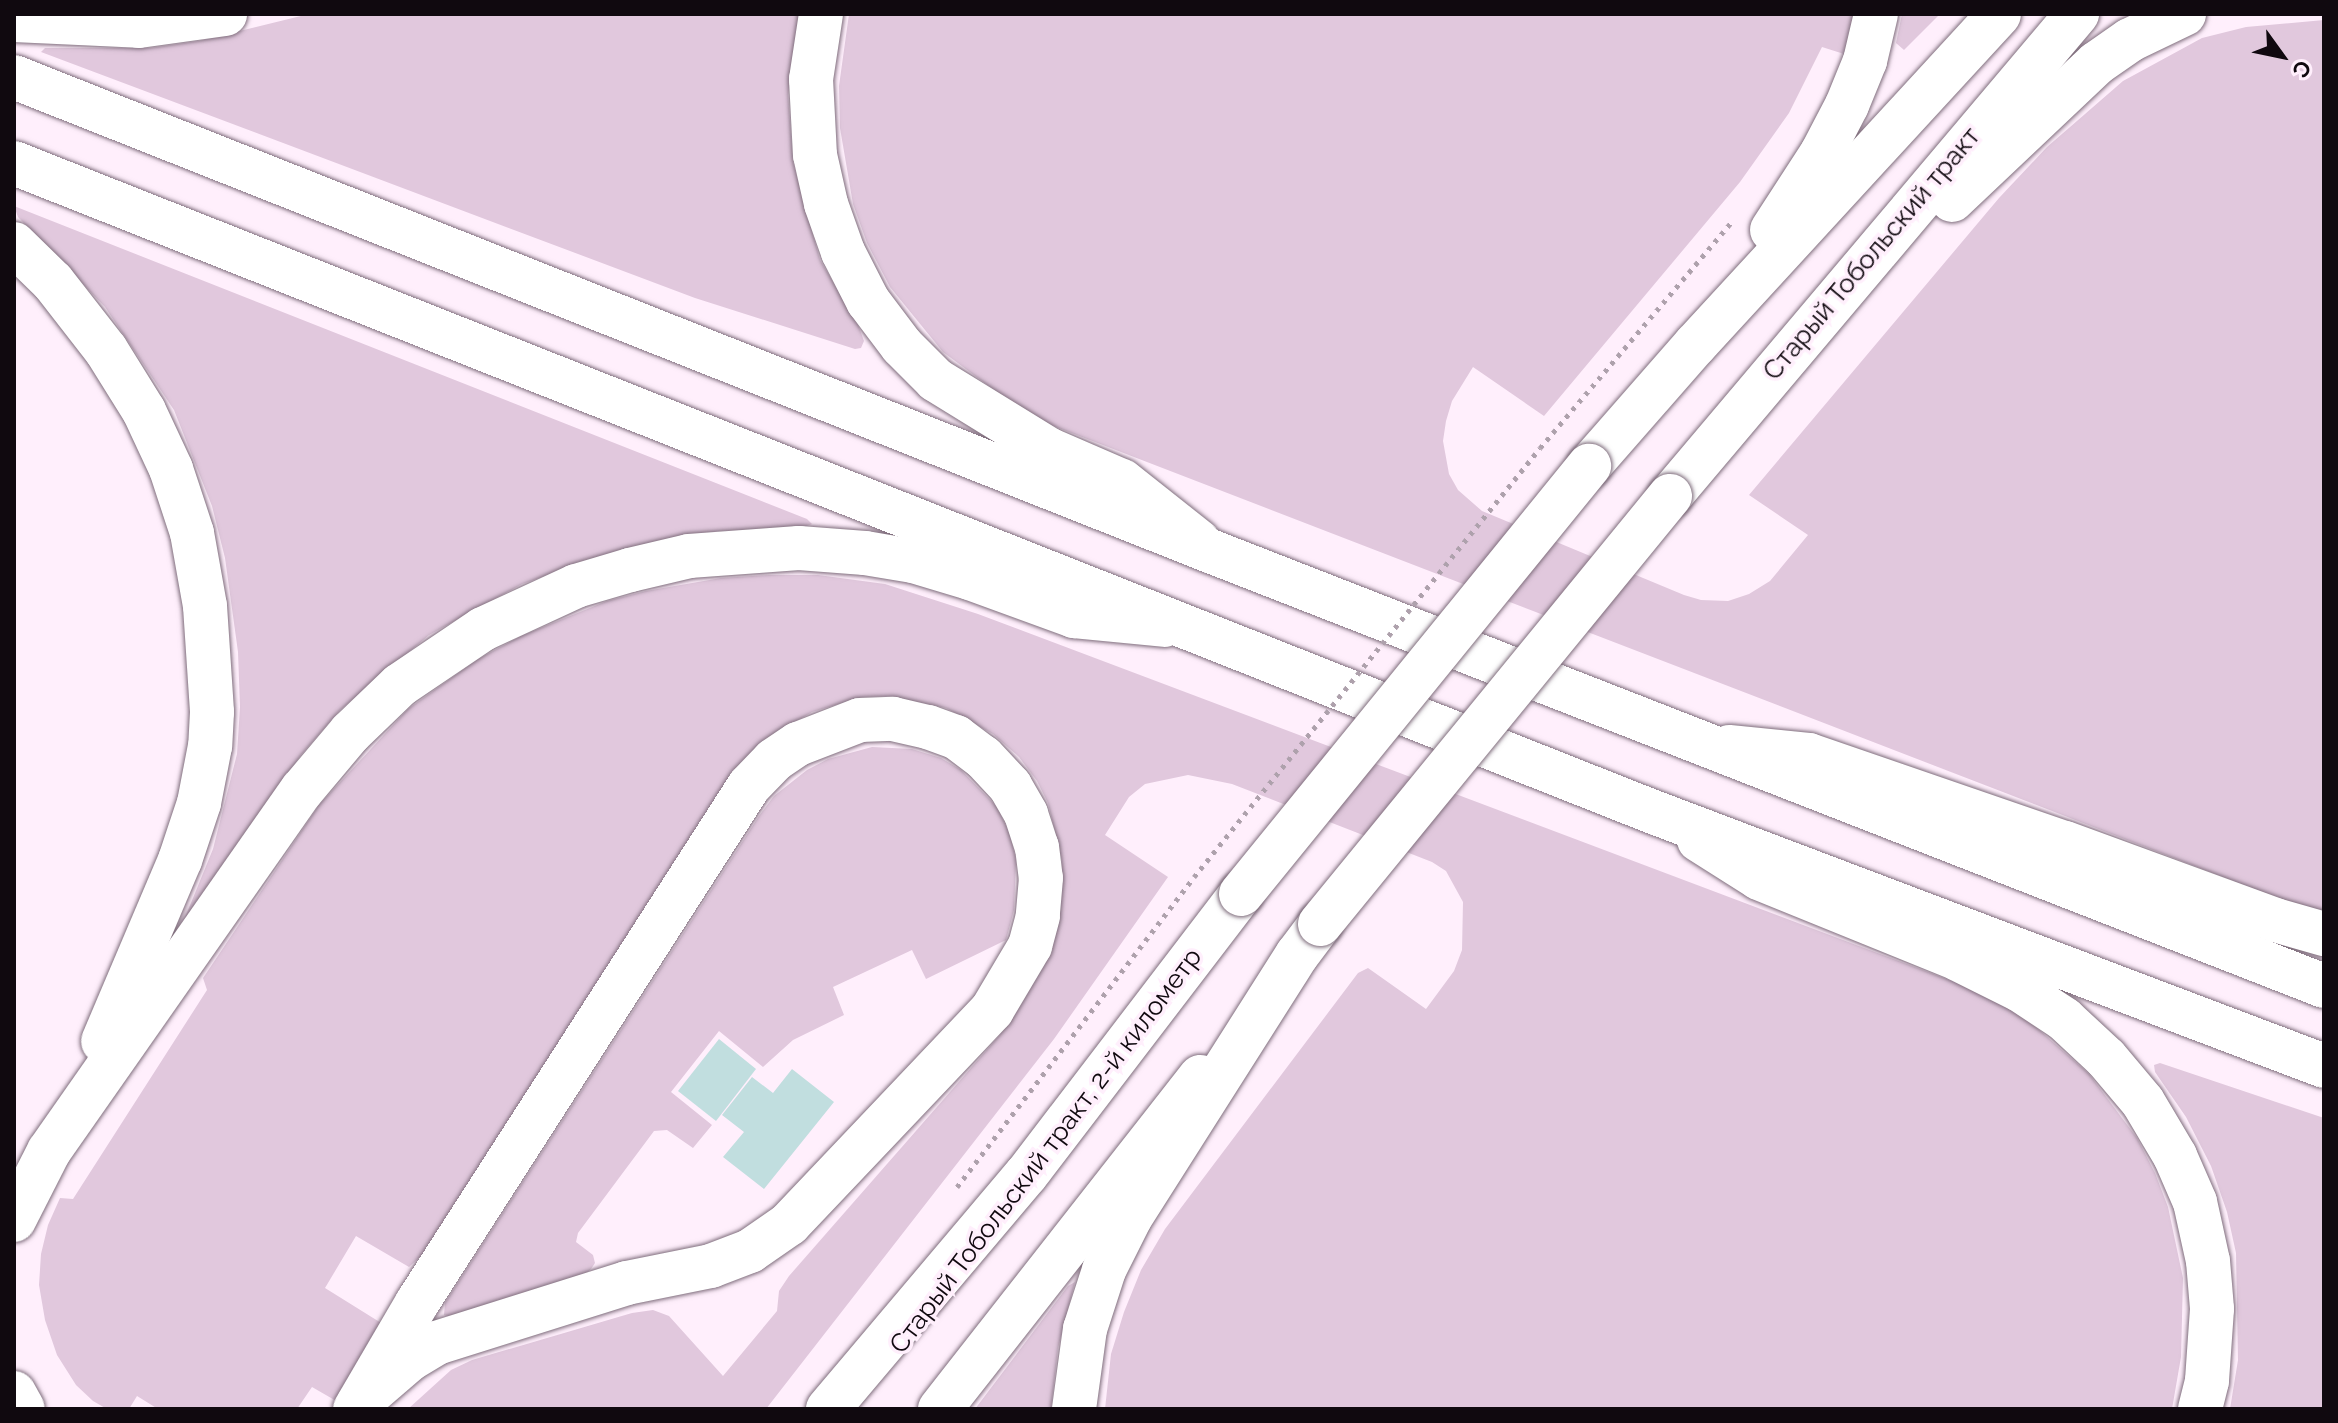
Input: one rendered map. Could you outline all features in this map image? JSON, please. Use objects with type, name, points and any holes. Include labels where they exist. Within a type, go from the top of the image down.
[{"type":"main road","points":[[14,20],[139,26],[225,14]]},
{"type":"main road","points":[[821,14],[811,79],[815,155],[826,204],[843,252],[868,301],[902,346],[936,380],[1050,450],[1122,481],[1210,551]]},
{"type":"main road","points":[[1695,345],[1822,153],[1865,61],[1876,14]]},
{"type":"main road","points":[[1695,345],[1999,14]]},
{"type":"main road","name":"Старый Тобольский тракт","points":[[1308,939],[1745,404],[2077,14]]},
{"type":"main road","points":[[1745,404],[2021,132],[2097,63],[2143,33],[2184,14]]},
{"type":"main road","points":[[14,77],[1210,551],[1714,745],[2324,986]]},
{"type":"main road","points":[[14,163],[1656,813],[2324,1066]]},
{"type":"main road","points":[[14,244],[62,293],[106,350],[144,411],[171,469],[192,533],[205,606],[211,668],[210,746],[199,803],[180,860],[59,1136],[14,1220]]},
{"type":"main road","name":"Старый Тобольский тракт, 2-й километр","points":[[852,1409],[1241,894],[1589,466],[1695,345]]},
{"type":"main road","points":[[14,1194],[59,1136],[302,790],[350,733],[400,685],[445,652],[530,605],[576,586],[689,556],[799,548],[913,561],[1074,616],[1179,626]]},
{"type":"main road","points":[[893,719],[928,727],[956,737],[983,757],[1010,786],[1026,814],[1037,847],[1041,878],[1038,916],[1030,946],[992,1010],[789,1224],[750,1251],[711,1266],[627,1283],[437,1343],[409,1360],[357,1406],[417,1303],[727,816],[766,769],[798,744],[860,720],[893,719]]},
{"type":"main road","points":[[1714,745],[1809,755],[2065,843],[2275,920],[2324,934]]},
{"type":"main road","points":[[1656,813],[1759,878],[1958,959],[2020,990],[2064,1019],[2106,1058],[2143,1102],[2175,1156],[2195,1202],[2208,1261],[2212,1309],[2207,1381],[2200,1409]]},
{"type":"main road","points":[[940,1409],[1308,939]]},
{"type":"main road","points":[[1074,1409],[1085,1329],[1104,1270],[1130,1218],[1308,939]]},
{"type":"main road","points":[[828,1409],[1026,1175]]},
{"type":"main road","points":[[14,1393],[23,1409]]},
{"type":"path","points":[[952,1193],[1194,877],[1540,448]]},
{"type":"shaded area","points":[[309,14],[799,14],[788,95],[793,162],[820,260],[857,322],[864,341],[861,348],[855,349],[695,298],[41,52],[45,48],[150,48],[199,41]]},
{"type":"shaded area","points":[[849,14],[1855,14],[1844,54],[1822,47],[1789,113],[1740,182],[1544,416],[1473,367],[1452,401],[1446,421],[1443,441],[1449,474],[1458,490],[1482,511],[1684,595],[1701,600],[1728,601],[1749,594],[1770,581],[1808,535],[1749,495],[1999,198],[2047,147],[2123,81],[2202,38],[2246,27],[2324,20],[2324,912],[2288,902],[1051,425],[1013,404],[943,352],[890,287],[867,243],[853,204],[840,128],[839,86]]},
{"type":"shaded area","points":[[1902,14],[1940,14],[1904,50],[1896,43]]},
{"type":"shaded area","points":[[14,206],[807,519],[812,524],[799,529],[718,531],[623,549],[522,584],[429,635],[340,710],[301,755],[173,947],[213,849],[237,754],[240,707],[238,652],[225,558],[212,506],[174,410],[105,307],[18,217]]},
{"type":"shaded area","points":[[818,575],[885,584],[978,614],[1965,986],[2008,1008],[2037,1028],[2089,1074],[2137,1138],[2155,1173],[2168,1207],[2183,1278],[2181,1357],[2172,1409],[1105,1409],[1111,1354],[1141,1270],[1165,1229],[1358,973],[1368,968],[1426,1009],[1454,971],[1462,950],[1463,902],[1446,871],[1432,862],[1232,784],[1188,775],[1145,784],[1129,797],[1105,835],[1168,877],[1054,1039],[766,1409],[408,1409],[451,1370],[472,1360],[632,1313],[653,1310],[669,1316],[723,1376],[777,1311],[779,1291],[789,1276],[999,1036],[1023,1000],[1058,915],[1062,861],[1048,803],[1037,781],[1019,757],[993,734],[946,708],[889,696],[862,697],[812,712],[764,740],[745,760],[436,1242],[409,1267],[356,1236],[325,1288],[386,1326],[338,1402],[312,1387],[297,1409],[158,1409],[137,1396],[129,1409],[107,1409],[93,1401],[76,1385],[57,1355],[45,1320],[39,1285],[41,1254],[48,1225],[60,1198],[73,1199],[207,990],[203,978],[319,805],[408,709],[478,659],[521,636],[607,601],[646,591],[721,578]]},
{"type":"shaded area","points":[[872,747],[912,749],[941,758],[961,770],[997,807],[1010,834],[1016,860],[1014,910],[1006,940],[926,979],[912,950],[833,987],[844,1015],[793,1040],[763,1067],[719,1031],[671,1092],[712,1125],[693,1148],[667,1130],[654,1131],[578,1233],[576,1242],[593,1255],[595,1263],[591,1269],[583,1276],[450,1317],[444,1315],[445,1303],[774,796],[807,770],[828,759]]},
{"type":"shaded area","points":[[2160,1063],[2324,1118],[2324,1409],[2230,1409],[2238,1360],[2236,1253],[2227,1212],[2211,1166],[2186,1117],[2155,1072],[2154,1065]]},
{"type":"shaded area","points":[[1075,1282],[1058,1348],[1051,1409],[975,1409],[1068,1286]]},
{"type":"building","points":[[719,1039],[756,1069],[716,1121],[678,1091]]},
{"type":"building","points":[[792,1069],[834,1102],[764,1189],[723,1157],[744,1132],[722,1115],[752,1077],[773,1093]]}]
